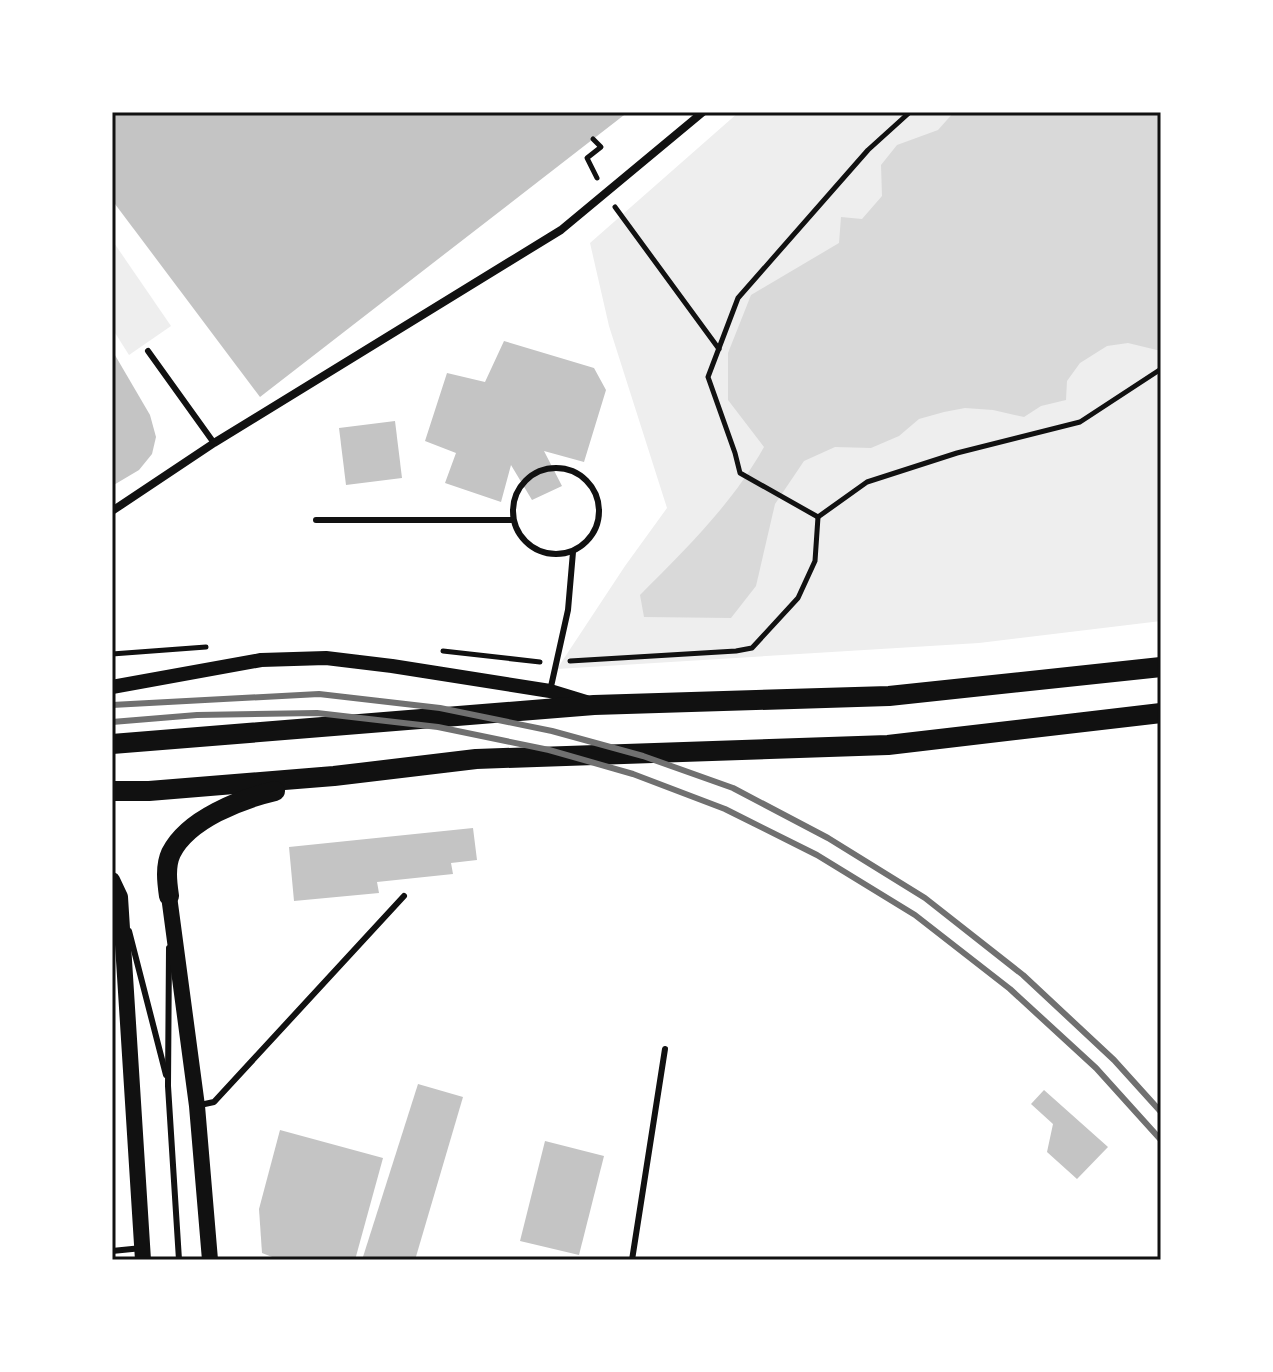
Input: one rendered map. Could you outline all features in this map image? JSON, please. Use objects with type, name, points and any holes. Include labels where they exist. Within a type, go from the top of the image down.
[{"type":"main road","points":[[112,744],[594,705],[889,696],[1161,667]]},
{"type":"main road","points":[[112,793],[334,776],[476,759],[888,745],[1161,713]]},
{"type":"main road","points":[[210,1260],[197,1106],[169,896],[167,874],[170,856],[179,840],[225,808],[252,797],[334,776]]},
{"type":"main road","points":[[112,880],[120,897],[142,1254]]},
{"type":"street","points":[[112,511],[214,443],[561,230],[703,112]]},
{"type":"street","points":[[112,687],[261,660],[326,658],[550,691],[594,705]]},
{"type":"lane","points":[[148,351],[214,443]]},
{"type":"lane","points":[[551,468],[578,473],[597,494],[600,507],[594,534],[573,552],[558,555],[543,553],[529,546],[519,535],[513,520],[517,491],[534,473],[551,468]]},
{"type":"lane","points":[[316,520],[513,520]]},
{"type":"lane","points":[[550,691],[568,610],[573,552]]},
{"type":"lane","points":[[169,896],[168,1086],[179,1260]]},
{"type":"lane","points":[[197,1106],[214,1102],[404,896]]},
{"type":"lane","points":[[120,897],[168,1086]]},
{"type":"lane","points":[[632,1260],[665,1049]]},
{"type":"lane","points":[[112,1251],[142,1254]]},
{"type":"path","points":[[818,517],[740,473],[708,377],[738,298],[868,150],[910,112]]},
{"type":"path","points":[[587,158],[601,147],[593,139]]},
{"type":"path","points":[[605,193],[719,349]]},
{"type":"path","points":[[818,517],[867,482],[957,453],[1080,422],[1161,369]]},
{"type":"path","points":[[439,650],[534,663],[752,648],[798,598],[815,561],[818,517]]},
{"type":"path","points":[[112,654],[215,647]]},
{"type":"shaded area","points":[[739,112],[1161,112],[1161,621],[979,643],[557,669],[667,508],[609,326],[590,243]]},
{"type":"shaded area","points":[[954,112],[1161,112],[1161,351],[1128,343],[1107,346],[1080,363],[1067,381],[1066,400],[1041,406],[1024,417],[965,408],[944,412],[919,419],[899,436],[871,448],[835,447],[804,461],[775,504],[756,586],[731,618],[644,617],[640,595],[723,507],[764,447],[728,400],[728,353],[751,295],[839,243],[841,217],[862,219],[882,196],[881,165],[897,145],[938,130]]},
{"type":"shaded area","points":[[112,240],[171,326],[129,355],[112,328]]},
{"type":"building","points":[[112,112],[628,112],[260,397],[112,200]]},
{"type":"building","points":[[504,341],[594,368],[606,390],[584,462],[544,451],[562,486],[532,500],[511,465],[501,502],[445,483],[456,453],[425,441],[447,373],[485,382]]},
{"type":"building","points":[[112,350],[150,415],[156,437],[152,454],[139,470],[112,486]]},
{"type":"building","points":[[395,421],[402,478],[346,485],[339,428]]},
{"type":"building","points":[[473,828],[477,860],[451,863],[453,874],[377,882],[379,893],[294,901],[289,847]]},
{"type":"building","points":[[418,1084],[463,1097],[415,1260],[362,1260]]},
{"type":"building","points":[[1044,1090],[1108,1147],[1077,1179],[1047,1152],[1053,1124],[1031,1104]]},
{"type":"building","points":[[280,1130],[383,1158],[355,1260],[280,1260],[262,1253],[259,1209]]},
{"type":"building","points":[[545,1141],[604,1156],[579,1255],[520,1241]]},
{"type":"railway","points":[[112,705],[319,694],[440,708],[552,731],[643,756],[733,788],[828,838],[925,898],[1023,975],[1114,1060],[1161,1112]]},
{"type":"railway","points":[[112,722],[197,715],[317,713],[438,727],[549,750],[633,774],[725,809],[817,855],[915,915],[1010,989],[1096,1068],[1161,1140]]}]
